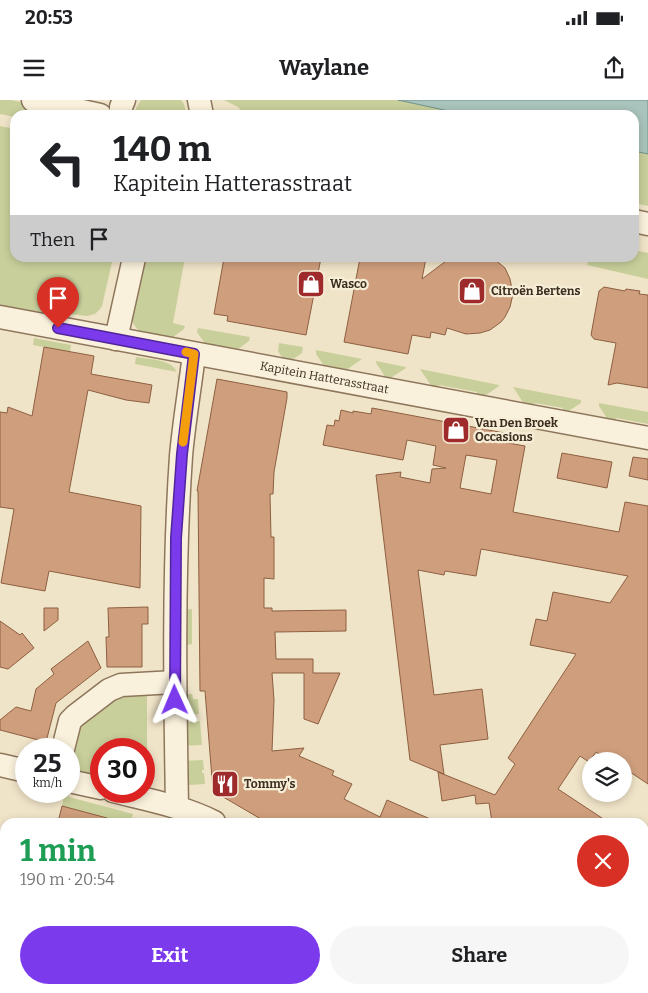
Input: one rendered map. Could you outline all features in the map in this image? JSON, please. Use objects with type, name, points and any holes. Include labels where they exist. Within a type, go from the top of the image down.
[{"type":"street","points":[[33,100],[78,110]]},
{"type":"street","points":[[116,339],[133,262]]},
{"type":"street","name":"Kapitein Hatterasstraat","points":[[0,317],[648,438]]},
{"type":"street","points":[[177,806],[175,682],[177,529],[182,454],[194,354]]},
{"type":"street","points":[[66,738],[70,721],[109,690],[121,685],[175,682]]},
{"type":"street","points":[[0,765],[15,768]]},
{"type":"street","points":[[155,801],[177,806],[206,818]]},
{"type":"green space","points":[[0,100],[11,100],[59,110],[10,110],[10,116],[0,114]]},
{"type":"green space","points":[[141,100],[181,100],[186,110],[136,110]]},
{"type":"green space","points":[[224,100],[398,100],[444,110],[240,110]]},
{"type":"green space","points":[[0,126],[10,128],[10,262],[112,262],[102,306],[95,314],[87,316],[69,314],[68,319],[0,307]]},
{"type":"green space","points":[[639,152],[648,154],[648,206],[639,204]]},
{"type":"green space","points":[[639,251],[648,253],[648,279],[587,265],[588,262],[639,262]]},
{"type":"green space","points":[[142,262],[184,262],[173,323],[185,326],[184,329],[169,340],[140,332],[131,318]]},
{"type":"green space","points":[[198,328],[250,337],[249,341],[233,353],[208,348],[197,332]]},
{"type":"green space","points":[[34,338],[71,345],[70,352],[33,345]]},
{"type":"green space","points":[[279,343],[303,347],[302,353],[289,362],[285,362],[278,351]]},
{"type":"green space","points":[[316,350],[362,359],[342,373],[327,370],[316,354]]},
{"type":"green space","points":[[136,357],[165,362],[171,365],[177,372],[135,364]]},
{"type":"green space","points":[[376,361],[406,368],[389,379],[386,378]]},
{"type":"green space","points":[[420,369],[499,386],[480,399],[476,398],[477,392],[439,385],[437,390],[434,390]]},
{"type":"green space","points":[[513,387],[581,400],[581,403],[564,414],[562,414],[563,408],[535,403],[533,408],[526,407]]},
{"type":"green space","points":[[599,403],[648,412],[648,424],[616,418],[615,424],[610,423]]},
{"type":"green space","points":[[192,609],[192,644],[181,647],[181,610]]},
{"type":"green space","points":[[147,691],[147,738],[90,738],[90,775],[80,772],[80,738],[71,738],[73,731],[111,697]]},
{"type":"green space","points":[[182,694],[192,694],[193,699],[198,699],[199,714],[182,715]]},
{"type":"green space","points":[[200,721],[202,745],[182,746],[182,723]]},
{"type":"green space","points":[[203,760],[204,770],[202,770],[202,773],[204,773],[205,784],[188,785],[182,761]]},
{"type":"green space","points":[[80,800],[133,814],[132,818],[107,818],[62,806],[63,803],[80,803]]},
{"type":"water","points":[[398,100],[648,100],[648,154],[639,152],[639,110],[444,110]]},
{"type":"building","points":[[223,262],[320,262],[306,335],[227,321],[228,316],[214,314]]},
{"type":"building","points":[[359,262],[425,262],[422,279],[445,262],[498,262],[505,268],[510,279],[513,294],[510,307],[501,322],[490,330],[466,334],[447,328],[445,335],[431,332],[430,338],[412,335],[408,354],[344,342]]},
{"type":"building","points":[[604,287],[625,291],[626,289],[640,291],[639,294],[648,295],[648,388],[617,383],[608,385],[616,343],[594,339],[591,335],[599,291]]},
{"type":"building","points":[[44,347],[94,356],[91,374],[152,385],[149,403],[126,400],[88,390],[69,492],[141,506],[140,588],[49,571],[45,591],[1,583],[14,509],[0,507],[0,412],[7,413],[8,407],[32,416]]},
{"type":"building","points":[[217,379],[287,392],[274,472],[273,494],[270,494],[271,537],[274,537],[274,579],[264,578],[264,608],[272,608],[272,611],[346,610],[346,631],[275,632],[276,659],[313,659],[313,673],[340,673],[318,724],[304,719],[304,673],[272,673],[274,700],[272,751],[304,748],[299,756],[334,771],[332,775],[352,784],[344,799],[380,817],[387,800],[428,818],[259,818],[213,791],[205,691],[200,691],[197,491]]},
{"type":"building","points":[[372,408],[510,434],[508,443],[525,446],[513,512],[619,532],[625,502],[648,506],[648,784],[632,773],[632,752],[582,752],[582,757],[580,756],[558,789],[602,818],[491,818],[489,803],[476,804],[475,795],[442,801],[438,772],[495,795],[515,764],[508,758],[576,654],[530,645],[536,619],[547,621],[553,592],[610,603],[628,576],[481,549],[476,576],[445,571],[444,575],[418,570],[434,695],[482,689],[488,739],[440,745],[444,774],[410,760],[376,475],[401,472],[400,477],[430,483],[432,469],[446,468],[433,465],[436,446],[407,440],[403,460],[323,445],[327,425],[334,426],[335,420],[339,421],[341,410],[353,413],[353,411],[371,414]],"holes":[[[466,455],[497,460],[491,494],[460,488]]]},
{"type":"building","points":[[562,453],[612,462],[607,488],[557,478]]},
{"type":"building","points":[[633,457],[648,459],[648,480],[629,476]]},
{"type":"building","points":[[148,607],[148,624],[142,624],[142,667],[107,667],[106,637],[109,637],[108,608]]},
{"type":"building","points":[[44,608],[58,608],[58,620],[44,631]]},
{"type":"building","points":[[0,621],[20,635],[22,633],[34,648],[8,669],[0,667]]},
{"type":"building","points":[[88,641],[101,668],[56,703],[47,738],[31,738],[0,730],[0,720],[16,707],[31,711],[36,689],[54,674],[51,669]]},
{"type":"building","points":[[62,806],[107,818],[59,818]]},
{"type":"slow traffic","points":[[183,442],[194,354],[186,352]]},
{"type":"place","name":"Wasco","points":[[311,284]]},
{"type":"place","name":"Citroën Bertens","points":[[472,291]]},
{"type":"place","name":"Van Den Broek Occasions","points":[[456,430]]},
{"type":"place","name":"Tommy's","points":[[225,784]]},
{"type":"route","points":[[58,328],[194,354],[182,454],[176,538],[175,700]]}]
